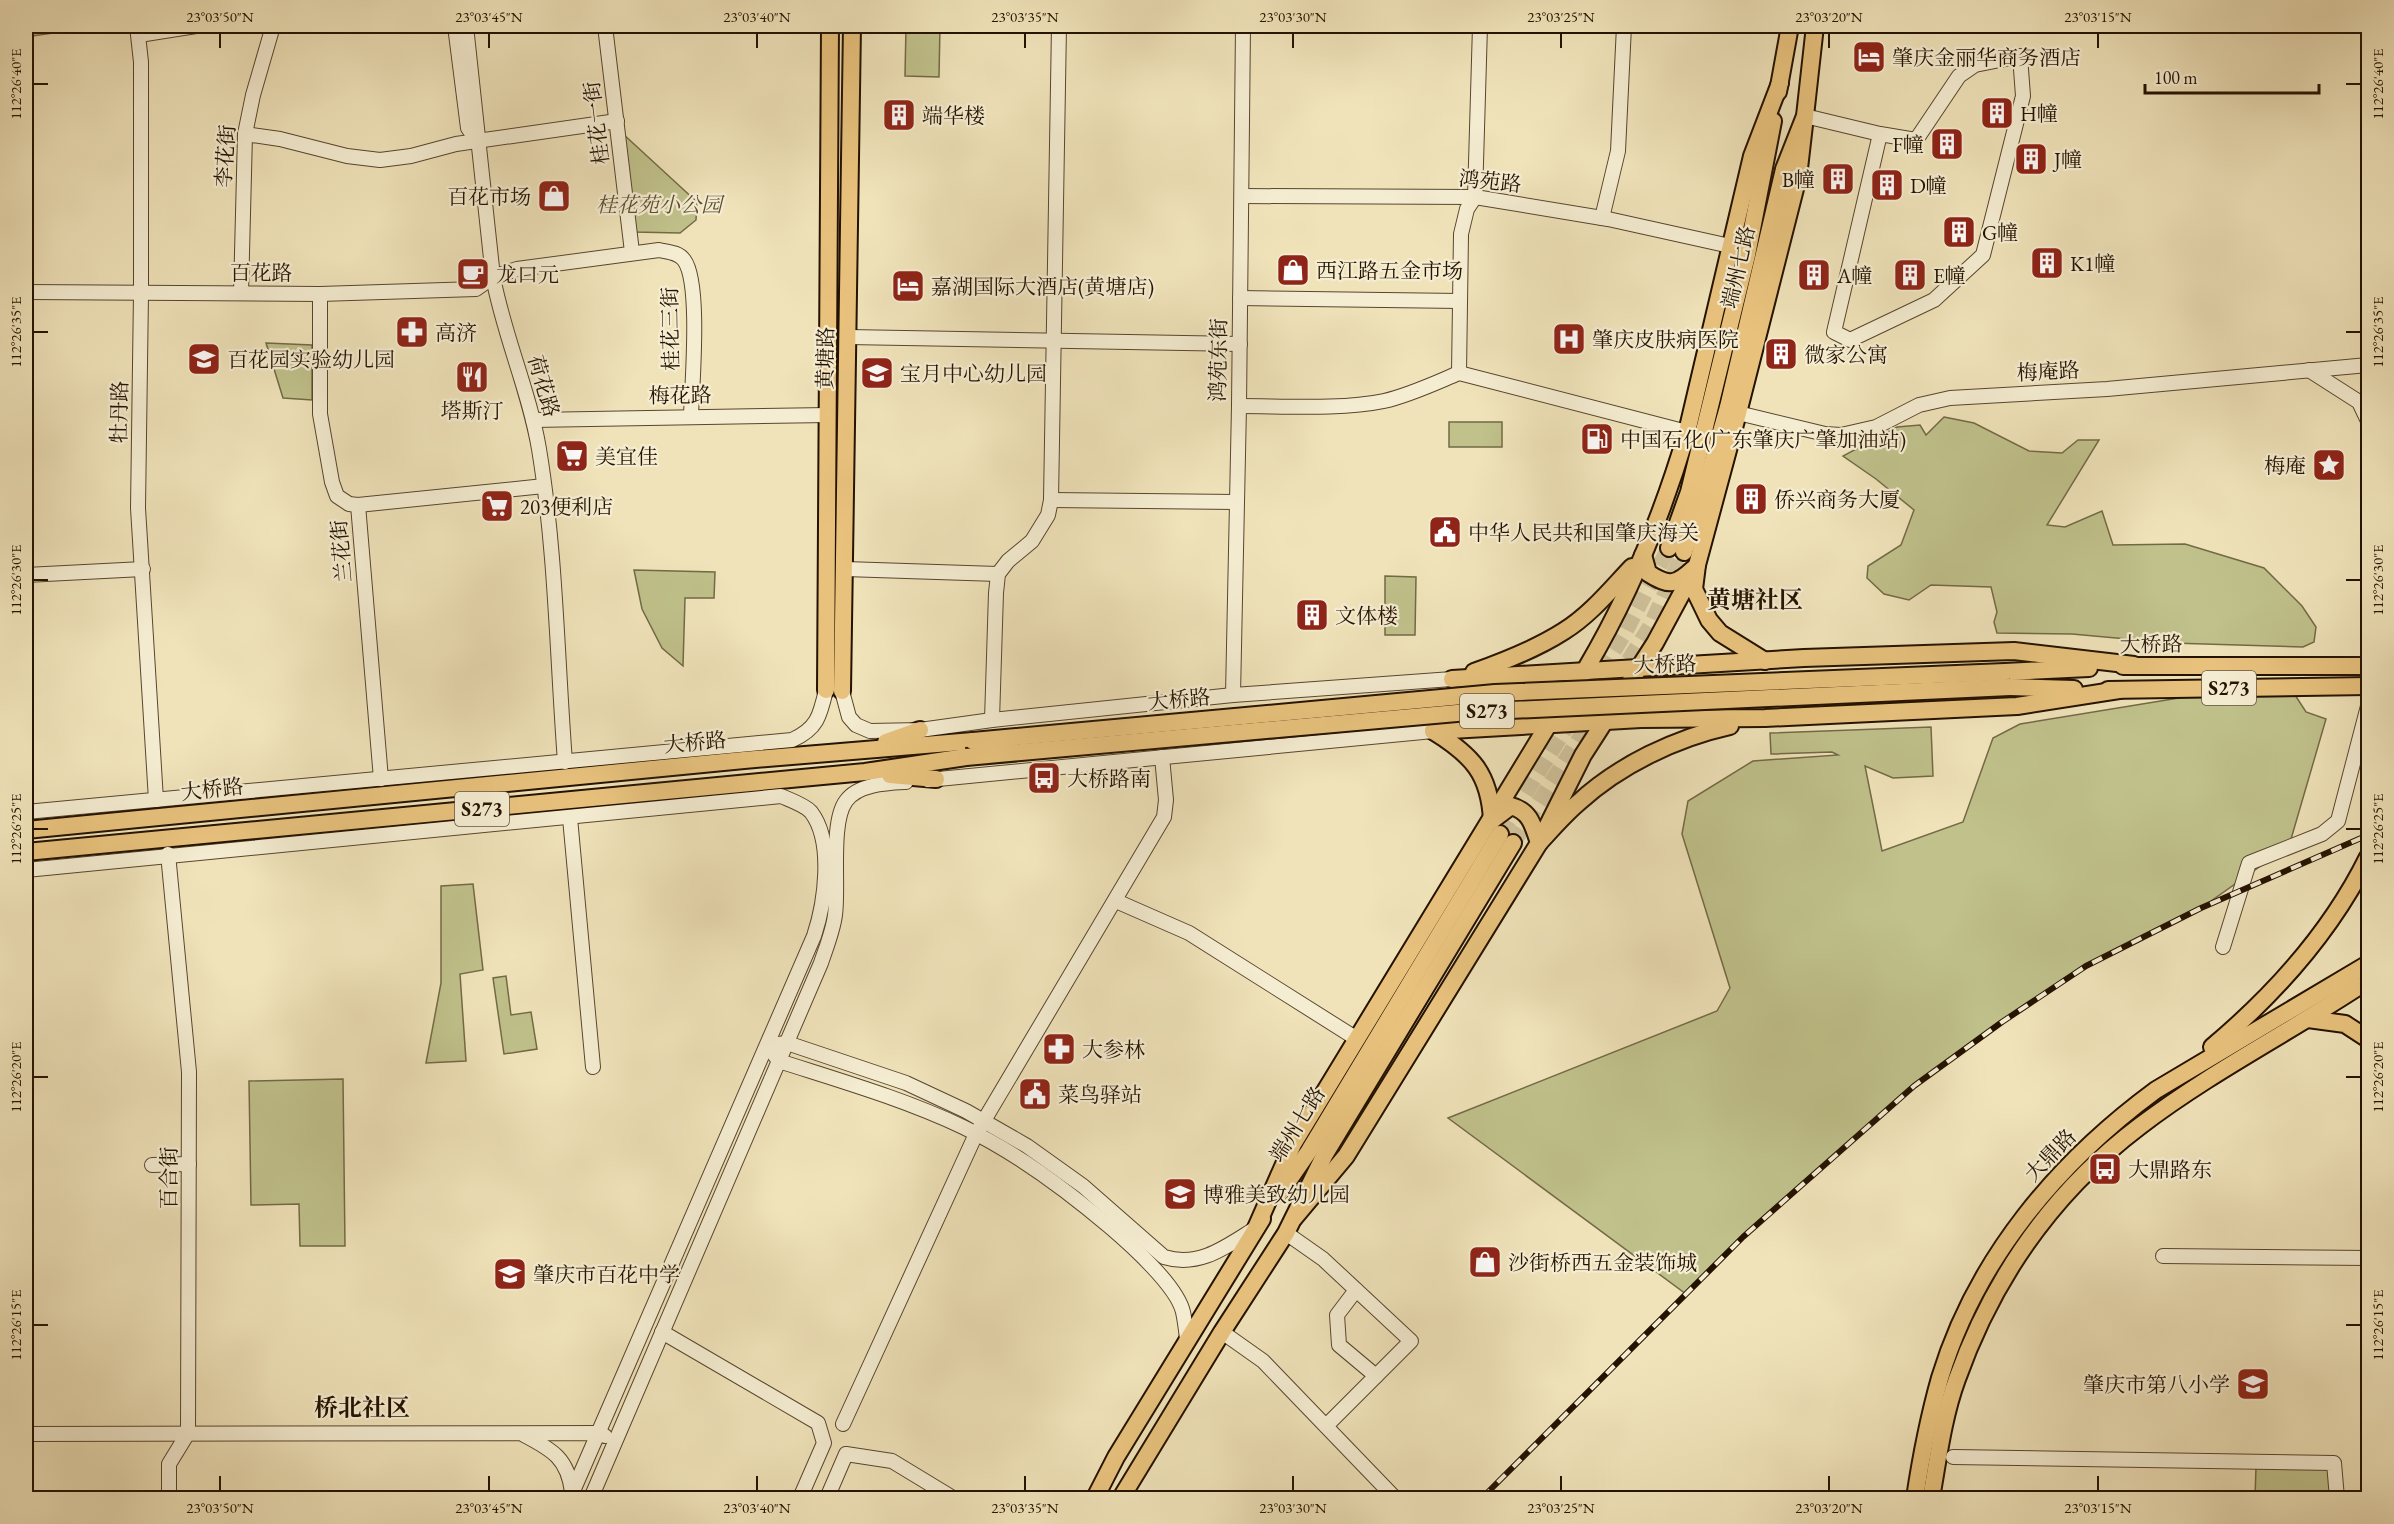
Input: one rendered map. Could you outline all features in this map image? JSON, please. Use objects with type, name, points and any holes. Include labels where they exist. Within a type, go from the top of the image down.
[{"type":"main road","name":"黄塘路","points":[[830,26],[828,415],[834,691]]},
{"type":"main road","name":"黄塘路","points":[[834,691],[845,569],[852,26]]},
{"type":"main road","name":"端州七路","points":[[1790,26],[1747,255],[1676,550],[1706,485],[1728,407],[1784,169],[1805,116],[1815,26]]},
{"type":"main road","points":[[1256,1228],[1293,1144],[1358,1039],[1502,833],[1548,725],[1585,670],[1643,555],[1674,476],[1688,432],[1752,156],[1780,84]]},
{"type":"main road","points":[[1764,661],[1720,633],[1709,620],[1694,589],[1697,565],[1797,177],[1805,116]]},
{"type":"main road","points":[[1643,555],[1648,573],[1662,582],[1676,583],[1697,565]]},
{"type":"main road","points":[[1452,679],[1515,657],[1564,631],[1608,593],[1643,555]]},
{"type":"main road","points":[[1294,1218],[1346,1156],[1539,843],[1583,755],[1641,667],[1697,565]]},
{"type":"main road","points":[[1452,679],[1641,667],[2014,651],[2134,665]]},
{"type":"main road","points":[[1764,661],[1753,676],[1752,690],[1756,705],[1766,718]]},
{"type":"main road","name":"大桥路","points":[[26,830],[744,760],[862,751],[970,749],[1485,694],[2007,680],[2134,665],[2368,666]]},
{"type":"main road","name":"大桥路","points":[[2007,680],[2119,690],[2368,686]]},
{"type":"main road","points":[[1426,731],[1605,721],[1766,718],[2017,706],[2119,690]]},
{"type":"main road","points":[[1539,843],[1578,802],[1628,767],[1664,747],[1707,731],[1766,718]]},
{"type":"main road","points":[[862,751],[920,730]]},
{"type":"main road","points":[[1426,731],[1455,744],[1468,755],[1487,785],[1502,833]]},
{"type":"main road","name":"大桥路","points":[[30,853],[865,772],[970,749]]},
{"type":"main road","points":[[865,772],[936,779]]},
{"type":"main road","points":[[1502,833],[1511,806],[1522,809],[1532,820],[1539,843]]},
{"type":"main road","name":"端州七路","points":[[1121,1498],[1221,1332],[1286,1233],[1325,1154],[1502,833]]},
{"type":"main road","name":"端州七路","points":[[1095,1498],[1116,1457],[1187,1339],[1256,1228],[1309,1151],[1502,833]]},
{"type":"main road","points":[[2179,1075],[2245,1020],[2278,987],[2306,954],[2335,913],[2368,857]]},
{"type":"main road","name":"大鼎路","points":[[1915,1498],[1923,1450],[1941,1377],[1965,1314],[1992,1260],[2027,1212],[2066,1167],[2128,1111],[2179,1075],[2368,964]]},
{"type":"main road","name":"大鼎路","points":[[1931,1498],[1956,1381],[1983,1314],[2011,1264],[2048,1214],[2092,1168],[2139,1126],[2211,1077],[2358,987],[2368,984]]},
{"type":"main road","points":[[2308,1019],[2345,1024],[2368,1039]]},
{"type":"street","points":[[138,30],[196,26]]},
{"type":"street","name":"李花街","points":[[241,293],[245,134],[253,95],[273,26]]},
{"type":"street","points":[[455,26],[468,128],[477,141]]},
{"type":"street","name":"荷花路","points":[[466,26],[493,277],[500,313],[533,420],[548,512],[565,762]]},
{"type":"street","name":"桂花一街","points":[[605,26],[632,252]]},
{"type":"street","points":[[992,720],[998,574],[1008,561],[1032,541],[1048,515],[1051,500],[1059,26]]},
{"type":"street","name":"鸿苑东街","points":[[1233,695],[1243,26]]},
{"type":"street","points":[[1459,373],[1461,234],[1467,209],[1475,197],[1480,26]]},
{"type":"street","points":[[1602,218],[1618,151],[1624,26]]},
{"type":"street","name":"牡丹路","points":[[138,30],[141,293],[138,508],[156,800]]},
{"type":"street","points":[[1805,116],[1916,140],[1959,76],[1975,65],[2020,56],[2023,96],[1983,255],[1934,300],[1850,340],[1834,332],[1880,134]]},
{"type":"street","points":[[245,134],[280,138],[347,156],[380,160],[411,156],[456,144],[616,121]]},
{"type":"street","name":"鸿苑路","points":[[1242,196],[1475,197],[1602,218],[1730,246]]},
{"type":"street","name":"桂花三街","points":[[493,277],[517,269],[632,252],[659,250],[677,254],[685,261],[690,276],[694,306],[692,416]]},
{"type":"street","name":"百花路","points":[[26,292],[320,294],[476,289],[493,277]]},
{"type":"street","points":[[320,294],[319,371],[322,425],[332,482],[337,495],[349,504],[358,505]]},
{"type":"street","points":[[1240,298],[1460,301]]},
{"type":"street","points":[[848,337],[1240,344]]},
{"type":"street","name":"梅庵路","points":[[1738,413],[1825,434],[1841,435],[1876,427],[1919,405],[1950,398],[2107,389],[2368,365]]},
{"type":"street","points":[[2309,370],[2359,402],[2368,421]]},
{"type":"street","points":[[1239,406],[1352,404],[1384,401],[1459,373],[1688,432]]},
{"type":"street","name":"梅花路","points":[[533,420],[828,415]]},
{"type":"street","name":"兰花街","points":[[381,779],[358,505],[544,486]]},
{"type":"street","points":[[1051,500],[1236,502]]},
{"type":"street","points":[[26,575],[143,569]]},
{"type":"street","points":[[845,569],[998,574]]},
{"type":"street","points":[[834,691],[856,725],[870,731],[920,730],[992,720],[1233,695],[1452,679]]},
{"type":"street","points":[[591,1498],[821,963],[835,916],[837,821],[846,800],[859,790],[881,783],[1426,731],[1436,707],[1434,694],[1428,685],[1422,682]]},
{"type":"street","points":[[26,812],[792,740],[805,734],[816,724],[834,691]]},
{"type":"street","points":[[2223,947],[2249,863],[2322,834],[2338,821],[2368,706]]},
{"type":"street","points":[[744,760],[773,742]]},
{"type":"street","points":[[843,1424],[976,1134],[1164,817],[1166,800],[1162,757]]},
{"type":"street","points":[[465,771],[534,780]]},
{"type":"street","points":[[690,804],[772,780]]},
{"type":"street","points":[[26,870],[168,854],[570,818],[782,796],[810,810],[823,836],[824,879],[821,915],[814,936],[571,1497]]},
{"type":"street","points":[[47,828],[122,803]]},
{"type":"street","points":[[570,818],[593,1067]]},
{"type":"street","points":[[192,837],[272,845]]},
{"type":"street","name":"百合街","points":[[168,854],[189,1072],[188,1433]]},
{"type":"street","points":[[1116,901],[1189,933],[1358,1039]]},
{"type":"street","points":[[768,1046],[787,1043],[906,1083],[984,1122],[1027,1146],[1083,1186],[1164,1257],[1176,1261],[1192,1261],[1212,1255],[1256,1228]]},
{"type":"street","points":[[768,1046],[778,1061],[898,1100],[976,1134],[1014,1155],[1074,1196],[1129,1243],[1174,1293],[1183,1311],[1187,1339]]},
{"type":"street","points":[[152,1165],[189,1164]]},
{"type":"street","points":[[1286,1233],[1323,1259],[1411,1341],[1326,1426]]},
{"type":"street","points":[[2163,1256],[2368,1258]]},
{"type":"street","points":[[1356,1290],[1337,1316],[1339,1345],[1376,1376]]},
{"type":"street","points":[[662,1332],[818,1423],[824,1443],[800,1498]]},
{"type":"street","points":[[1221,1332],[1263,1361],[1395,1498]]},
{"type":"street","points":[[169,1498],[169,1464],[188,1433]]},
{"type":"street","points":[[520,1433],[546,1446],[563,1461],[570,1477],[571,1497]]},
{"type":"street","points":[[26,1434],[599,1433],[616,1440]]},
{"type":"street","points":[[827,1498],[846,1454],[892,1461],[954,1498]]},
{"type":"street","points":[[1953,1457],[2334,1463],[2337,1498]]},
{"type":"green space","points":[[26,26],[74,26],[75,30],[26,37]]},
{"type":"green space","points":[[906,26],[940,26],[939,77],[905,76]]},
{"type":"green space","name":"桂花苑小公园","points":[[622,133],[697,202],[696,220],[680,233],[634,232]]},
{"type":"green space","points":[[266,343],[312,345],[312,400],[283,398]]},
{"type":"green space","points":[[1944,417],[1974,423],[2029,451],[2062,453],[2078,440],[2099,440],[2047,525],[2065,527],[2102,511],[2113,545],[2185,544],[2264,568],[2302,606],[2316,627],[2314,642],[2303,647],[2171,643],[2072,634],[1997,633],[1994,622],[1997,612],[1991,587],[1931,585],[1909,600],[1884,594],[1867,578],[1868,566],[1901,545],[1914,510],[1843,456],[1897,427],[1920,425],[1926,435]]},
{"type":"green space","points":[[1449,422],[1502,422],[1502,447],[1449,447]]},
{"type":"green space","points":[[634,570],[715,572],[714,598],[685,598],[683,666],[662,648],[642,609]]},
{"type":"green space","points":[[1385,576],[1416,577],[1415,635],[1385,635]]},
{"type":"green space","points":[[2295,695],[2306,712],[2326,719],[2289,846],[2201,908],[2086,966],[2002,1022],[1914,1086],[1743,1237],[1686,1294],[1448,1118],[1717,1011],[1730,988],[1682,834],[1688,801],[1753,761],[1838,755],[1832,752],[1771,754],[1770,733],[1931,727],[1933,776],[1893,778],[1865,766],[1882,851],[1963,822],[1993,738],[2020,724],[2185,697]]},
{"type":"green space","points":[[473,884],[483,970],[460,974],[466,1061],[426,1063],[441,983],[441,886]]},
{"type":"green space","points":[[506,976],[511,1015],[531,1012],[537,1049],[504,1054],[493,978]]},
{"type":"green space","points":[[343,1079],[345,1246],[300,1246],[299,1204],[251,1205],[249,1081]]},
{"type":"green space","points":[[2256,1467],[2331,1468],[2331,1498],[2255,1498]]},
{"type":"tunnel","points":[[1500,834],[1624,634],[1669,548]]},
{"type":"tunnel","points":[[1513,843],[1650,627],[1684,552]]},
{"type":"railway","points":[[1482,1498],[1743,1237],[1914,1086],[2002,1022],[2086,966],[2201,908],[2368,835]]},
{"type":"place","name":"肇庆金丽华商务酒店","points":[[1869,57]]},
{"type":"place","name":"H幢","points":[[1997,113]]},
{"type":"place","name":"端华楼","points":[[899,115]]},
{"type":"place","name":"F幢","points":[[1947,144]]},
{"type":"place","name":"J幢","points":[[2031,159]]},
{"type":"place","name":"B幢","points":[[1838,179]]},
{"type":"place","name":"D幢","points":[[1887,185]]},
{"type":"place","name":"百花市场","points":[[554,196]]},
{"type":"place","name":"G幢","points":[[1959,232]]},
{"type":"place","name":"K1幢","points":[[2047,263]]},
{"type":"place","name":"西江路五金市场","points":[[1293,270]]},
{"type":"place","name":"龙口元","points":[[473,274]]},
{"type":"place","name":"A幢","points":[[1814,275]]},
{"type":"place","name":"E幢","points":[[1910,275]]},
{"type":"place","name":"嘉湖国际大酒店(黄塘店)","points":[[908,286]]},
{"type":"place","name":"高济","points":[[412,332]]},
{"type":"place","name":"肇庆皮肤病医院","points":[[1569,339]]},
{"type":"place","name":"微家公寓","points":[[1781,354]]},
{"type":"place","name":"百花园实验幼儿园","points":[[204,359]]},
{"type":"place","name":"宝月中心幼儿园","points":[[877,373]]},
{"type":"place","name":"塔斯汀","points":[[472,377]]},
{"type":"place","name":"中国石化(广东肇庆广肇加油站)","points":[[1597,439]]},
{"type":"place","name":"美宜佳","points":[[572,456]]},
{"type":"place","name":"梅庵","points":[[2329,465]]},
{"type":"place","name":"侨兴商务大厦","points":[[1751,499]]},
{"type":"place","name":"203便利店","points":[[497,506]]},
{"type":"place","name":"中华人民共和国肇庆海关","points":[[1445,532]]},
{"type":"place","name":"文体楼","points":[[1312,615]]},
{"type":"place","name":"大桥路南","points":[[1044,778]]},
{"type":"place","name":"大参林","points":[[1059,1049]]},
{"type":"place","name":"菜鸟驿站","points":[[1035,1094]]},
{"type":"place","name":"大鼎路东","points":[[2105,1169]]},
{"type":"place","name":"博雅美致幼儿园","points":[[1180,1194]]},
{"type":"place","name":"沙街桥西五金装饰城","points":[[1485,1262]]},
{"type":"place","name":"肇庆市百花中学","points":[[510,1274]]},
{"type":"place","name":"肇庆市第八小学","points":[[2253,1384]]},
{"type":"district","name":"黄塘社区","points":[[1755,599]]},
{"type":"district","name":"桥北社区","points":[[362,1407]]}]
